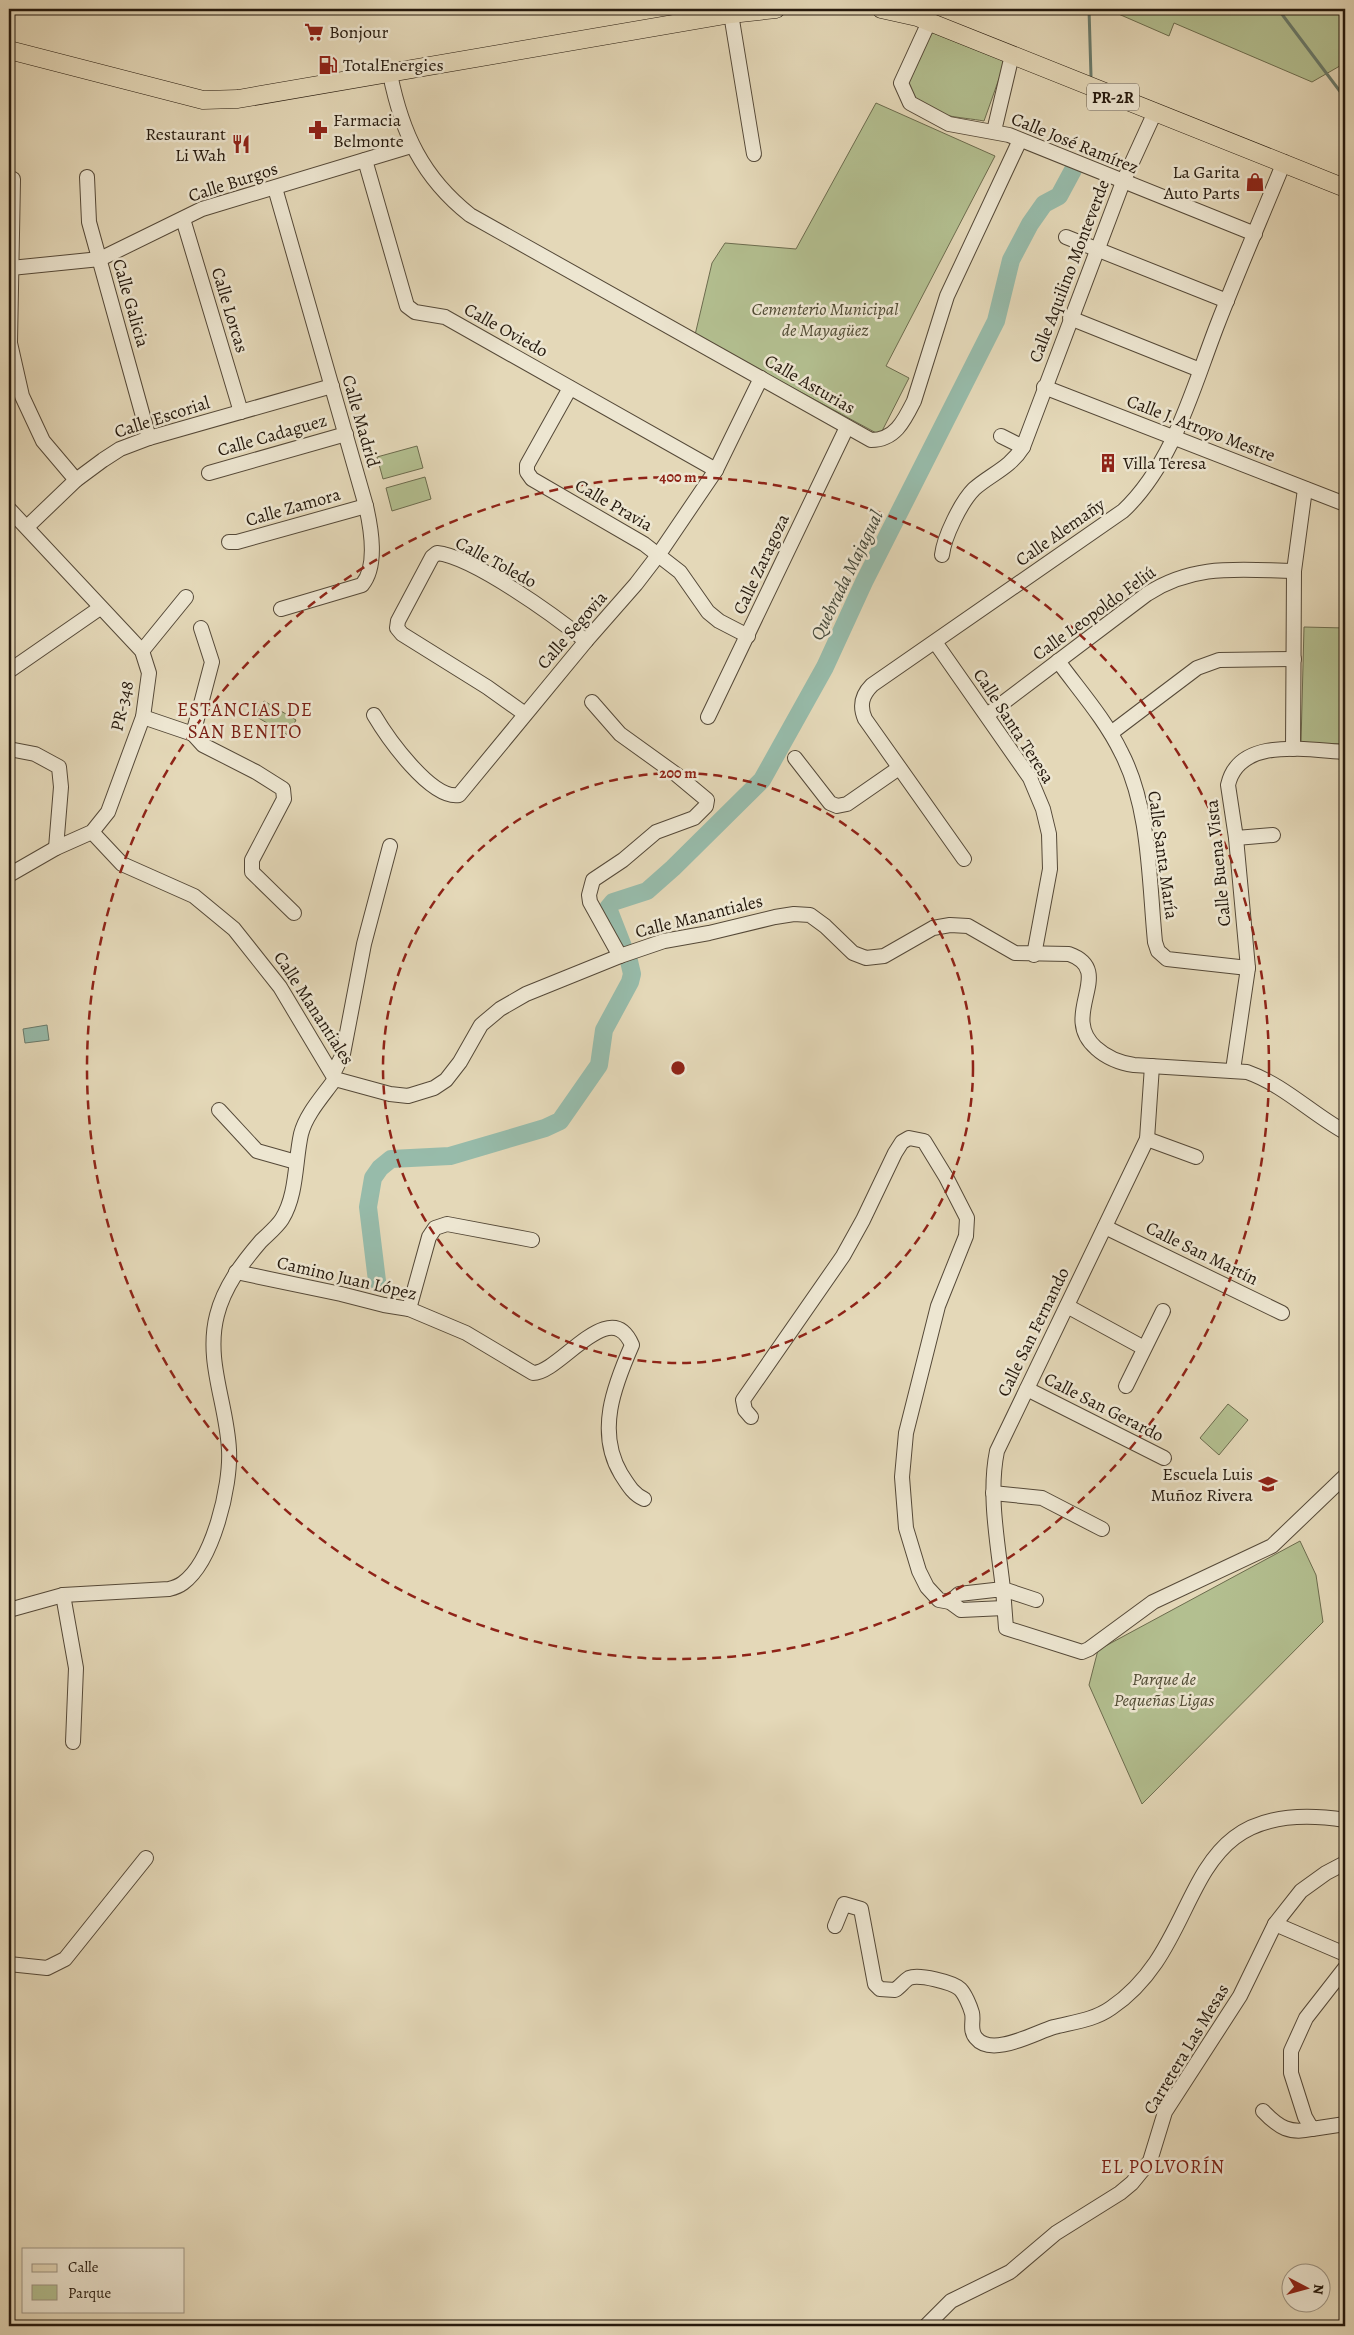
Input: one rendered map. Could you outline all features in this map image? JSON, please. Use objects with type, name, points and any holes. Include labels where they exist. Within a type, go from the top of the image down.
[{"type":"main road","points":[[9,50],[203,100],[238,99],[731,14],[776,9]]},
{"type":"main road","name":"PR-2R","points":[[881,9],[919,16],[1099,91],[1284,162],[1345,188]]},
{"type":"street","points":[[731,14],[754,154]]},
{"type":"street","name":"Calle José Ramírez","points":[[919,16],[902,83],[906,97],[919,109],[949,124],[994,131],[1020,140],[1255,234]]},
{"type":"street","points":[[994,131],[1012,55]]},
{"type":"street","name":"Calle Asturias","points":[[390,74],[396,104],[411,146],[440,186],[470,215],[871,440],[886,438],[894,434],[914,401],[953,281],[1020,140]]},
{"type":"street","name":"Calle Aquilino Monteverde","points":[[942,555],[943,546],[965,499],[975,488],[1007,467],[1023,447],[1070,318],[1123,182],[1155,112]]},
{"type":"street","name":"Calle Burgos","points":[[11,268],[100,260],[202,209],[411,146]]},
{"type":"street","name":"Calle Oviedo","points":[[365,160],[407,306],[415,312],[445,317],[716,470]]},
{"type":"street","name":"Calle Alemañy","points":[[964,859],[865,719],[862,711],[862,698],[872,685],[1124,511],[1143,492],[1174,438],[1227,300],[1284,162]]},
{"type":"street","name":"Calle Galicia","points":[[87,178],[89,222],[150,438]]},
{"type":"street","points":[[13,179],[10,343],[22,396],[43,441],[76,480]]},
{"type":"street","name":"Calle Madrid","points":[[275,188],[366,506],[370,533],[370,569],[362,585],[282,608]]},
{"type":"street","name":"Calle Lorcas","points":[[182,219],[241,412]]},
{"type":"street","points":[[1066,237],[1227,300]]},
{"type":"street","points":[[1070,318],[1200,370]]},
{"type":"street","name":"Calle Segovia","points":[[374,715],[384,732],[408,761],[442,792],[453,796],[464,790],[659,554],[716,470],[761,378]]},
{"type":"street","name":"Calle Escorial","points":[[27,527],[76,480],[120,449],[150,438],[332,386]]},
{"type":"street","name":"Calle J. Arroyo Mestre","points":[[1044,387],[1345,504]]},
{"type":"street","name":"Calle Pravia","points":[[570,388],[527,466],[527,472],[532,479],[659,554],[680,572],[708,612],[719,621],[748,636]]},
{"type":"street","name":"Calle Zaragoza","points":[[708,716],[748,636],[846,427]]},
{"type":"street","name":"Calle Cadaguez","points":[[209,473],[346,434]]},
{"type":"street","points":[[1001,436],[1023,447]]},
{"type":"street","points":[[1293,750],[1294,571],[1305,489]]},
{"type":"street","name":"Calle Zamora","points":[[229,542],[237,542],[366,506]]},
{"type":"street","name":"PR-348","points":[[9,509],[142,651],[149,673],[143,717],[108,812],[92,832],[56,848],[9,875]]},
{"type":"street","name":"Calle Toledo","points":[[525,714],[487,687],[402,634],[397,628],[398,621],[432,557],[438,553],[454,557],[499,581],[564,624],[586,641]]},
{"type":"street","name":"Calle Leopoldo Feliú","points":[[987,715],[1146,594],[1165,582],[1182,576],[1215,569],[1294,571]]},
{"type":"street","points":[[142,651],[186,596]]},
{"type":"street","points":[[9,671],[100,608]]},
{"type":"street","points":[[194,734],[212,662],[202,628]]},
{"type":"street","name":"Calle Santa Teresa","points":[[935,642],[1030,778],[1047,822],[1050,869],[1034,955]]},
{"type":"street","points":[[1111,733],[1197,668],[1209,662],[1219,660],[1294,659]]},
{"type":"street","name":"Calle Santa María","points":[[1058,661],[1111,733],[1128,766],[1140,805],[1155,942],[1158,951],[1167,959],[1248,968]]},
{"type":"street","points":[[592,702],[620,734],[677,775],[707,800],[706,806],[694,818],[656,832],[623,860],[593,880],[589,895],[590,902],[620,956]]},
{"type":"street","points":[[143,717],[194,734],[203,745],[256,772],[282,789],[284,799],[252,860],[251,867],[252,872],[294,913]]},
{"type":"street","points":[[9,749],[35,754],[59,767],[61,787],[56,848]]},
{"type":"street","name":"Calle Buena Vista","points":[[1233,1070],[1248,968],[1236,838],[1228,785],[1234,769],[1244,759],[1252,755],[1264,752],[1293,750],[1345,752]]},
{"type":"street","points":[[795,758],[826,800],[838,806],[847,804],[899,768]]},
{"type":"street","name":"Calle Manantiales","points":[[92,832],[122,864],[194,896],[234,929],[280,987],[334,1077],[390,1094],[408,1096],[434,1088],[446,1080],[460,1062],[481,1025],[500,1009],[526,994],[620,956],[664,941],[802,913],[817,919],[853,953],[866,958],[884,956],[893,952],[933,928],[961,924],[975,929],[1015,953],[1034,955],[1069,954],[1080,960],[1088,972],[1090,980],[1081,1025],[1086,1039],[1110,1058],[1122,1063],[1233,1070],[1259,1076],[1302,1102],[1326,1122],[1345,1132]]},
{"type":"street","points":[[1236,838],[1273,835]]},
{"type":"street","points":[[9,1610],[63,1595],[169,1589],[183,1583],[204,1557],[219,1516],[229,1466],[227,1434],[212,1354],[222,1300],[236,1272],[247,1257],[282,1220],[292,1190],[302,1132],[306,1120],[334,1077],[343,1054],[364,944],[390,846]]},
{"type":"street","name":"Calle San Fernando","points":[[1152,1066],[1147,1139],[997,1451],[993,1475],[993,1493],[1006,1628],[1074,1650],[1082,1652],[1089,1649],[1153,1602],[1272,1546],[1345,1476]]},
{"type":"street","points":[[219,1110],[257,1152],[296,1162]]},
{"type":"street","points":[[751,1417],[745,1410],[743,1400],[843,1256],[864,1220],[894,1153],[902,1142],[910,1138],[924,1141],[964,1209],[967,1226],[966,1236],[938,1306],[906,1433],[902,1477],[906,1528],[918,1571],[939,1600],[950,1602],[961,1610],[1004,1608]]},
{"type":"street","points":[[1147,1139],[1196,1157]]},
{"type":"street","points":[[409,1309],[429,1237],[435,1228],[447,1224],[532,1240]]},
{"type":"street","name":"Calle San Martín","points":[[1105,1227],[1282,1313]]},
{"type":"street","name":"Camino Juan López","points":[[236,1272],[409,1309],[466,1333],[533,1373],[545,1371],[589,1335],[612,1329],[625,1334],[632,1345],[622,1366],[608,1418],[607,1434],[614,1463],[631,1490],[644,1500]]},
{"type":"street","points":[[1067,1306],[1144,1348]]},
{"type":"street","points":[[1126,1386],[1163,1311]]},
{"type":"street","name":"Calle San Gerardo","points":[[1027,1389],[1164,1458]]},
{"type":"street","points":[[993,1493],[1042,1498],[1102,1528]]},
{"type":"street","points":[[950,1602],[959,1594],[1003,1589],[1036,1600]]},
{"type":"street","points":[[63,1595],[76,1668],[73,1742]]},
{"type":"street","points":[[835,1926],[844,1904],[862,1909],[875,1984],[880,1989],[894,1990],[910,1978],[923,1978],[951,1984],[964,1994],[972,2013],[972,2030],[976,2038],[982,2042],[1001,2045],[1054,2027],[1089,2020],[1120,2001],[1155,1963],[1183,1915],[1197,1882],[1220,1851],[1243,1831],[1265,1821],[1288,1816],[1345,1820]]},
{"type":"street","points":[[9,1964],[47,1968],[65,1959],[146,1858]]},
{"type":"street","name":"Carretera Las Mesas","points":[[926,2326],[951,2301],[1010,2272],[1056,2233],[1120,2193],[1132,2183],[1150,2160],[1165,2112],[1240,1996],[1275,1924],[1301,1891],[1345,1862]]},
{"type":"street","points":[[1275,1924],[1345,1954]]},
{"type":"street","points":[[1312,2129],[1307,2122],[1293,2080],[1290,2067],[1291,2051],[1306,2018],[1345,1968]]},
{"type":"street","points":[[1263,2112],[1287,2130],[1294,2132],[1345,2124]]},
{"type":"green space","points":[[1107,9],[1345,9],[1345,63],[1312,82],[1174,23],[1169,36]]},
{"type":"green space","points":[[929,30],[1006,59],[984,121],[936,113],[919,105],[911,98],[906,84]]},
{"type":"green space","name":"Cementerio Municipal de Mayagüez","points":[[876,103],[995,156],[886,366],[909,378],[880,435],[695,335],[712,263],[725,243],[796,249]]},
{"type":"green space","points":[[417,446],[423,468],[383,479],[377,457]]},
{"type":"green space","points":[[425,477],[431,499],[392,511],[386,488]]},
{"type":"green space","points":[[1304,627],[1345,628],[1345,744],[1301,743]]},
{"type":"green space","points":[[264,701],[296,720],[288,735],[255,716]]},
{"type":"green space","points":[[1228,1404],[1248,1420],[1219,1455],[1200,1438]]},
{"type":"green space","name":"Parque de Pequeñas Ligas","points":[[1300,1541],[1316,1575],[1323,1622],[1142,1804],[1089,1685],[1098,1650]]},
{"type":"shaded area","points":[[47,1025],[49,1040],[25,1043],[23,1029]]},
{"type":"waterway","name":"Quebrada Majagual","points":[[1089,9],[1091,76]]},
{"type":"waterway","points":[[1278,9],[1345,98]]},
{"type":"waterway","name":"Quebrada Majagual","points":[[624,949],[608,908],[613,902],[647,891],[673,868],[762,780],[825,667],[864,582],[996,321],[1011,260],[1030,224],[1044,204],[1059,196],[1073,170]]},
{"type":"waterway","name":"Quebrada Majagual","points":[[377,1281],[368,1207],[373,1178],[380,1168],[391,1159],[450,1156],[545,1128],[560,1121],[599,1065],[604,1030],[630,982],[632,974],[629,961]]},
{"type":"place","name":"Bonjour","points":[[314,32]]},
{"type":"place","name":"TotalEnergies","points":[[328,65]]},
{"type":"place","name":"Farmacia Belmonte","points":[[318,130]]},
{"type":"place","name":"Restaurant Li Wah","points":[[241,144]]},
{"type":"place","name":"La Garita Auto Parts","points":[[1255,182]]},
{"type":"place","name":"Villa Teresa","points":[[1108,463]]},
{"type":"place","name":"Escuela Luis Muñoz Rivera","points":[[1268,1484]]},
{"type":"district","name":"ESTANCIAS DE SAN BENITO","points":[[245,720]]},
{"type":"district","name":"EL POLVORÍN","points":[[1163,2166]]}]
